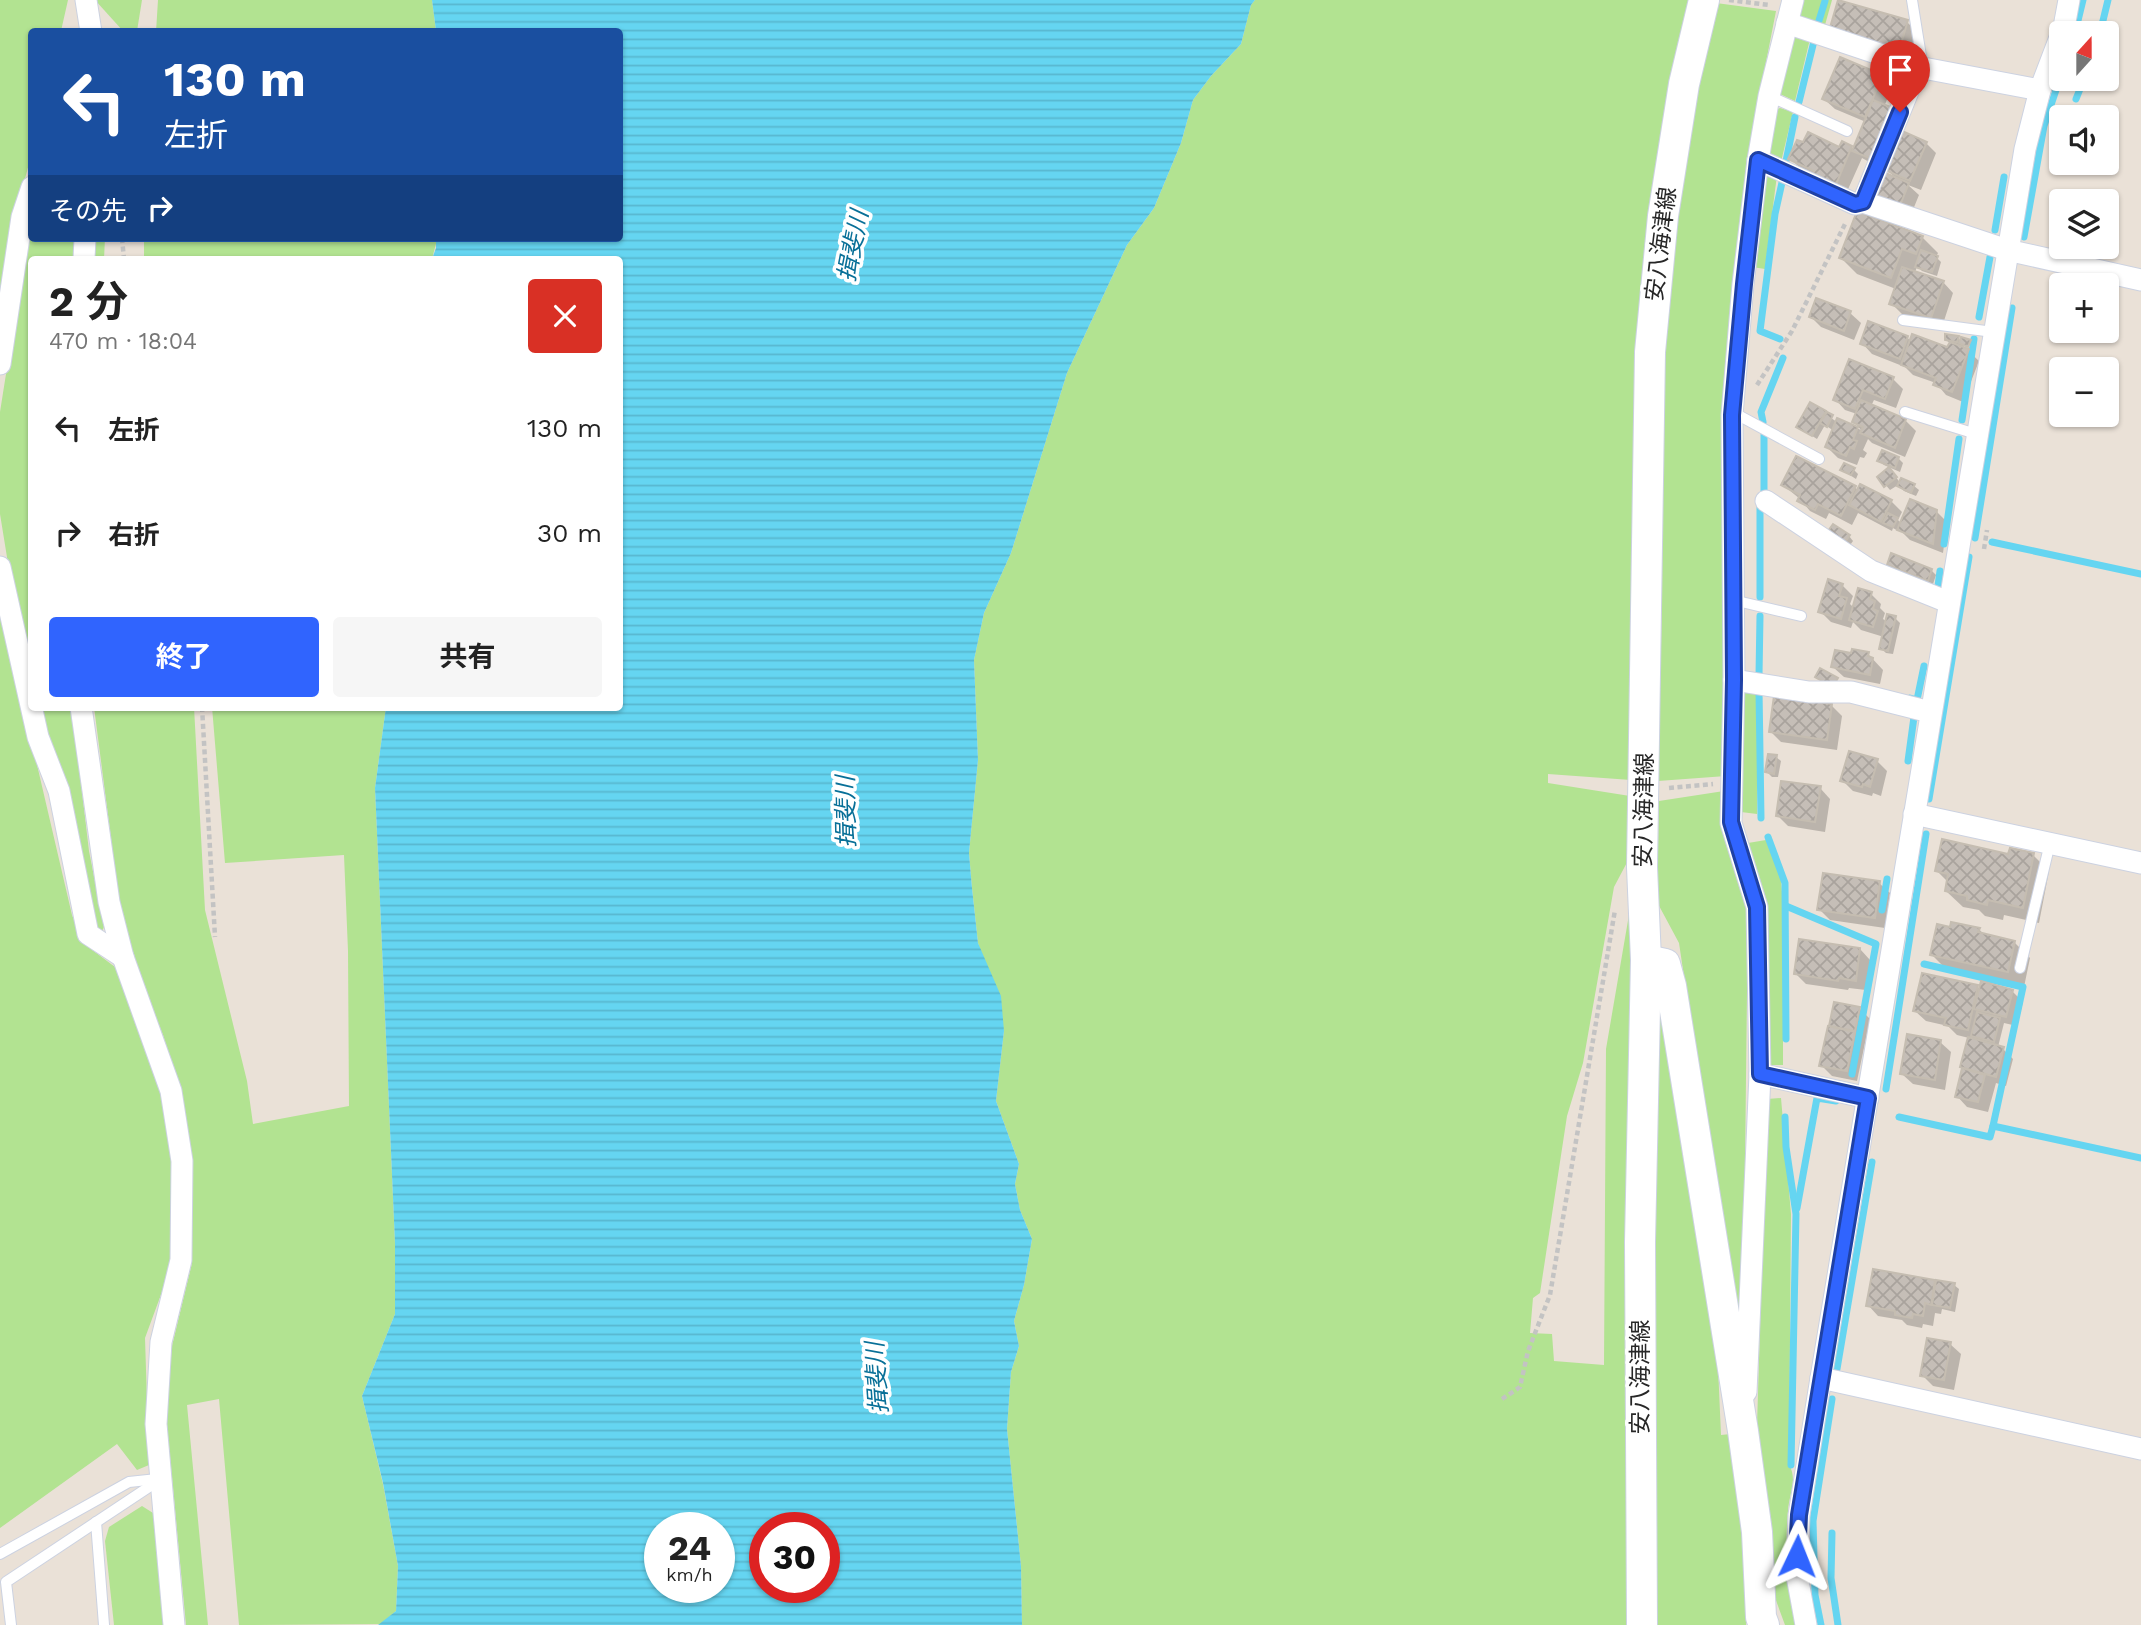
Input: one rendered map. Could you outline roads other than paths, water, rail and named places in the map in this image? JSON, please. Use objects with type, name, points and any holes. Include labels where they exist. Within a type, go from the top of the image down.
[{"type":"main road","name":"安八海津線","points":[[1642,1625],[1640,1242],[1646,960],[1642,867],[1650,352],[1665,202],[1684,84],[1704,0]]},
{"type":"main road","points":[[1646,960],[1665,964],[1671,986],[1743,1431],[1757,1532],[1761,1617],[1764,1625]]},
{"type":"street","points":[[86,0],[88,28]]},
{"type":"street","points":[[1806,1625],[1797,1576],[1799,1515],[1821,1378],[2025,149],[2040,90],[2064,27],[2069,0]]},
{"type":"street","points":[[1743,1431],[1760,1074],[1757,907],[1731,822],[1735,415],[1744,284],[1758,160],[1769,96],[1790,10],[1918,67],[2040,90]]},
{"type":"street","points":[[1859,203],[1918,67]]},
{"type":"street","points":[[1758,160],[1859,203],[2007,250],[2141,280]]},
{"type":"street","points":[[0,364],[22,217],[28,199]]},
{"type":"street","points":[[1766,501],[1871,571],[1948,602]]},
{"type":"street","points":[[0,567],[28,692]]},
{"type":"street","points":[[1734,680],[1809,692],[1851,691],[1930,712]]},
{"type":"street","points":[[32,711],[38,737],[60,791],[88,934],[123,957]]},
{"type":"street","points":[[81,711],[109,902],[123,957],[171,1091],[182,1161],[181,1260],[160,1342],[156,1424],[174,1625]]},
{"type":"street","points":[[1914,814],[2141,863]]},
{"type":"street","points":[[1760,1074],[1868,1098]]},
{"type":"street","points":[[1821,1378],[2141,1449]]},
{"type":"lane","points":[[1912,0],[1921,55],[1918,67]]},
{"type":"lane","points":[[1769,96],[1847,131]]},
{"type":"lane","points":[[1903,320],[1993,332]]},
{"type":"lane","points":[[1905,412],[1976,434]]},
{"type":"lane","points":[[1735,415],[1819,459]]},
{"type":"lane","points":[[1733,600],[1801,616]]},
{"type":"lane","points":[[2021,968],[2050,843]]},
{"type":"lane","points":[[11,1625],[6,1582],[161,1479]]},
{"type":"lane","points":[[0,1553],[129,1482],[161,1479]]},
{"type":"lane","points":[[96,1522],[103,1625]]},
{"type":"water","name":"揖斐川","points":[[432,0],[1255,0],[1251,5],[1241,44],[1193,100],[1181,143],[1154,208],[1127,245],[1067,373],[1011,553],[984,613],[974,660],[978,760],[969,853],[972,888],[978,943],[1001,996],[1004,1031],[996,1101],[1019,1164],[1015,1184],[1020,1210],[1032,1239],[1014,1321],[1019,1346],[1011,1372],[1007,1429],[1021,1566],[1022,1625],[378,1625],[396,1611],[398,1566],[383,1483],[362,1396],[395,1314],[395,1243],[375,788],[385,711],[623,711],[623,256],[433,256],[436,242],[623,242],[623,28],[436,28]]},
{"type":"waterway","points":[[2078,21],[2083,0]]},
{"type":"waterway","points":[[2103,21],[2108,0]]},
{"type":"waterway","points":[[1817,27],[1825,1]]},
{"type":"waterway","points":[[1799,102],[1814,41]]},
{"type":"waterway","points":[[2024,237],[2044,126],[2056,91]]},
{"type":"waterway","points":[[2076,99],[2079,91]]},
{"type":"waterway","points":[[1785,166],[1795,117]]},
{"type":"waterway","points":[[1995,230],[2004,177]]},
{"type":"waterway","points":[[1780,339],[1760,331],[1775,214],[1783,178]]},
{"type":"waterway","points":[[1979,317],[1990,257]]},
{"type":"waterway","points":[[1975,538],[2012,308]]},
{"type":"waterway","points":[[1962,420],[1974,339]]},
{"type":"waterway","points":[[1763,422],[1761,412],[1783,358]]},
{"type":"waterway","points":[[1764,435],[1764,494]]},
{"type":"waterway","points":[[1944,544],[1959,439]]},
{"type":"waterway","points":[[1760,504],[1760,597]]},
{"type":"waterway","points":[[1992,542],[2141,574]]},
{"type":"waterway","points":[[1929,799],[1969,557]]},
{"type":"waterway","points":[[1938,586],[1940,571]]},
{"type":"waterway","points":[[1759,675],[1760,616]]},
{"type":"waterway","points":[[1910,698],[1917,700],[1924,666]]},
{"type":"waterway","points":[[1759,690],[1761,818]]},
{"type":"waterway","points":[[1908,761],[1914,717]]},
{"type":"waterway","points":[[1886,1089],[1926,834]]},
{"type":"waterway","points":[[1768,837],[1785,883],[1786,1039]]},
{"type":"waterway","points":[[1882,910],[1887,879]]},
{"type":"waterway","points":[[1786,906],[1876,944],[1852,1074]]},
{"type":"waterway","points":[[1924,964],[2023,987],[1993,1126]]},
{"type":"waterway","points":[[1797,1208],[1817,1098],[1836,1101]]},
{"type":"waterway","points":[[1785,1117],[1786,1147],[1796,1214],[1791,1465]]},
{"type":"waterway","points":[[1899,1117],[1990,1137],[1993,1126],[2141,1158]]},
{"type":"waterway","points":[[1837,1369],[1872,1162]]},
{"type":"waterway","points":[[1821,1625],[1815,1595],[1813,1521],[1832,1399]]},
{"type":"waterway","points":[[1832,1533],[1831,1578],[1838,1625]]}]
